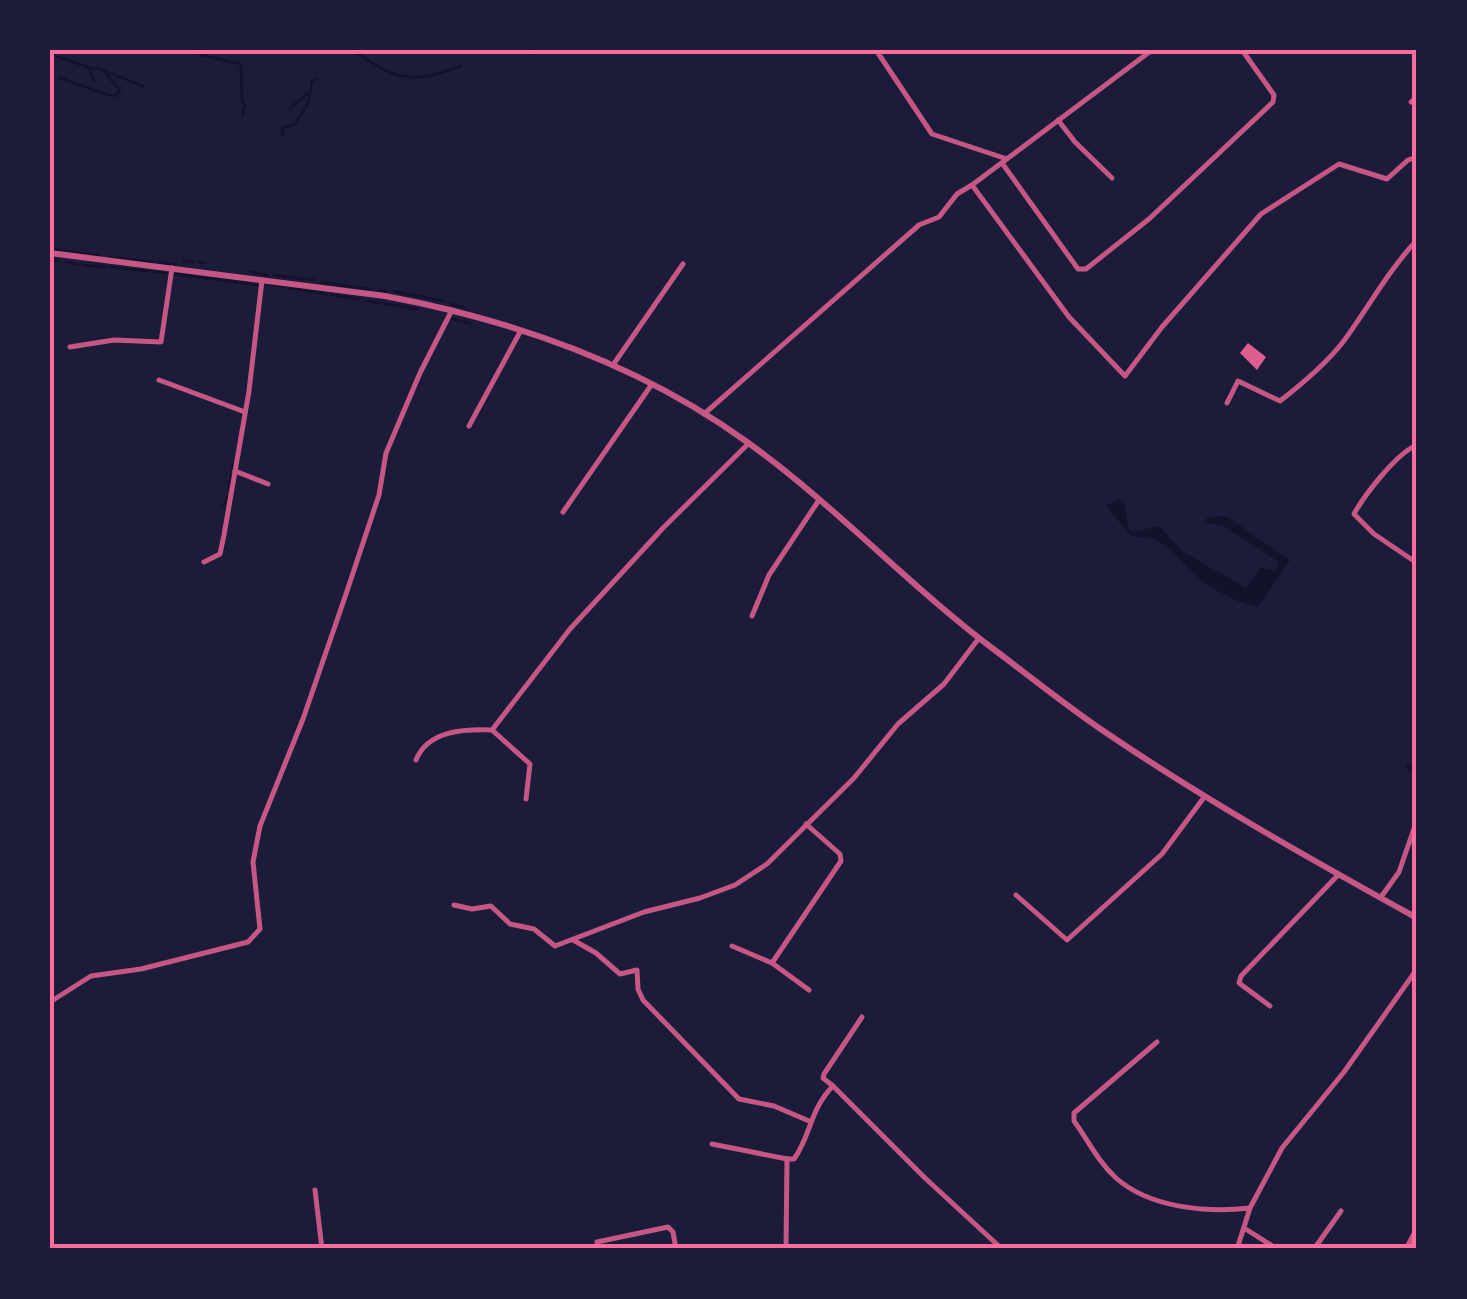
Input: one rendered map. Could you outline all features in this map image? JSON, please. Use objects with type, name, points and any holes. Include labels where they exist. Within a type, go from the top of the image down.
[{"type":"street","points":[[876,50],[932,134],[1004,160],[1077,268],[1086,268],[1149,219],[1273,102],[1274,95],[1242,50]]},
{"type":"street","points":[[704,414],[919,225],[938,217],[957,194],[1152,50]]},
{"type":"street","points":[[1058,120],[1112,178]]},
{"type":"street","points":[[972,185],[1069,317],[1124,376],[1243,233],[1274,204],[1338,164],[1387,179],[1417,157]]},
{"type":"street","points":[[1226,403],[1238,381],[1280,401],[1297,388],[1342,343],[1417,240]]},
{"type":"street","points":[[50,253],[385,296],[452,310],[613,365],[749,443],[979,638],[1103,731],[1204,796],[1417,918]]},
{"type":"street","points":[[613,365],[683,264]]},
{"type":"street","points":[[70,347],[114,340],[161,342],[172,268]]},
{"type":"street","points":[[204,562],[220,554],[245,412],[262,280]]},
{"type":"street","points":[[50,1002],[91,976],[165,964],[248,942],[256,935],[260,923],[252,862],[260,826],[346,594],[378,495],[386,453],[452,310]]},
{"type":"street","points":[[469,426],[520,332]]},
{"type":"street","points":[[159,380],[245,412]]},
{"type":"street","points":[[563,512],[652,384]]},
{"type":"street","points":[[492,730],[570,629],[662,528],[749,443]]},
{"type":"street","points":[[1417,445],[1408,449],[1377,482],[1354,514],[1374,534],[1417,563]]},
{"type":"street","points":[[235,471],[268,484]]},
{"type":"street","points":[[752,616],[769,575],[819,500]]},
{"type":"street","points":[[454,905],[472,909],[491,906],[510,924],[534,929],[553,945],[734,885],[768,864],[854,778],[898,724],[944,684],[979,638]]},
{"type":"street","points":[[416,760],[423,748],[446,733],[492,730],[530,764],[526,799]]},
{"type":"street","points":[[1016,895],[1055,926],[1066,940],[1162,854],[1204,796]]},
{"type":"street","points":[[1380,898],[1399,872],[1417,820]]},
{"type":"street","points":[[772,963],[841,862],[840,854],[806,824]]},
{"type":"street","points":[[1270,1006],[1240,982],[1240,976],[1339,874]]},
{"type":"street","points":[[573,940],[620,974],[637,970],[643,1000],[732,1093],[748,1102],[774,1106],[810,1121]]},
{"type":"street","points":[[732,946],[772,963],[809,990]]},
{"type":"street","points":[[1237,1249],[1250,1208],[1282,1148],[1344,1072],[1417,970]]},
{"type":"street","points":[[862,1017],[823,1078],[1002,1249]]},
{"type":"street","points":[[1157,1042],[1074,1112],[1074,1121],[1116,1178],[1148,1197],[1203,1209],[1250,1208]]},
{"type":"street","points":[[712,1144],[794,1159],[818,1101],[833,1086]]},
{"type":"street","points":[[786,1249],[788,1159]]},
{"type":"street","points":[[315,1190],[322,1249]]},
{"type":"street","points":[[1314,1249],[1341,1211]]},
{"type":"street","points":[[597,1242],[668,1227],[676,1249]]},
{"type":"street","points":[[1244,1228],[1277,1249]]},
{"type":"street","points":[[1406,1249],[1417,1228]]},
{"type":"shaded area","points":[[1119,499],[1124,502],[1129,530],[1159,526],[1183,552],[1246,588],[1261,568],[1274,571],[1279,562],[1224,526],[1204,522],[1208,517],[1226,516],[1290,560],[1258,607],[1242,602],[1201,580],[1159,543],[1132,537],[1106,506]]},
{"type":"building","points":[[1248,343],[1266,357],[1257,370],[1240,353]]},
{"type":"waterway","points":[[192,50],[241,64],[245,105],[242,117]]},
{"type":"waterway","points":[[352,50],[381,68],[404,76],[428,76],[461,66]]},
{"type":"waterway","points":[[527,50],[531,53]]},
{"type":"waterway","points":[[50,54],[88,67],[94,80]]},
{"type":"waterway","points":[[88,67],[100,69]]},
{"type":"waterway","points":[[59,78],[115,96],[120,91],[103,70]]},
{"type":"waterway","points":[[107,72],[143,86]]},
{"type":"waterway","points":[[282,134],[283,127],[294,125],[302,113],[309,101],[312,81],[318,78]]},
{"type":"waterway","points":[[290,108],[308,93]]},
{"type":"waterway","points":[[50,249],[100,256]]},
{"type":"waterway","points":[[110,257],[152,262]]},
{"type":"waterway","points":[[50,260],[58,261]]},
{"type":"waterway","points":[[183,261],[193,262]]},
{"type":"waterway","points":[[66,262],[77,264]]},
{"type":"waterway","points":[[160,262],[174,264]]},
{"type":"waterway","points":[[198,262],[205,263]]},
{"type":"waterway","points":[[83,265],[106,267]]},
{"type":"waterway","points":[[110,267],[166,273]]},
{"type":"waterway","points":[[251,272],[267,275]]},
{"type":"waterway","points":[[175,274],[258,285]]},
{"type":"waterway","points":[[274,275],[304,279]]},
{"type":"waterway","points":[[308,279],[314,280]]},
{"type":"waterway","points":[[322,282],[369,289]]},
{"type":"waterway","points":[[267,284],[326,294]]},
{"type":"waterway","points":[[380,290],[386,292]]},
{"type":"waterway","points":[[394,291],[443,301]]},
{"type":"waterway","points":[[332,295],[358,299]]},
{"type":"waterway","points":[[368,301],[417,309]]},
{"type":"waterway","points":[[451,304],[464,307]]},
{"type":"waterway","points":[[452,319],[470,323]]},
{"type":"waterway","points":[[232,469],[233,463]]},
{"type":"waterway","points":[[229,489],[231,476]]},
{"type":"waterway","points":[[222,507],[228,497]]},
{"type":"waterway","points":[[1406,765],[1417,775]]}]
